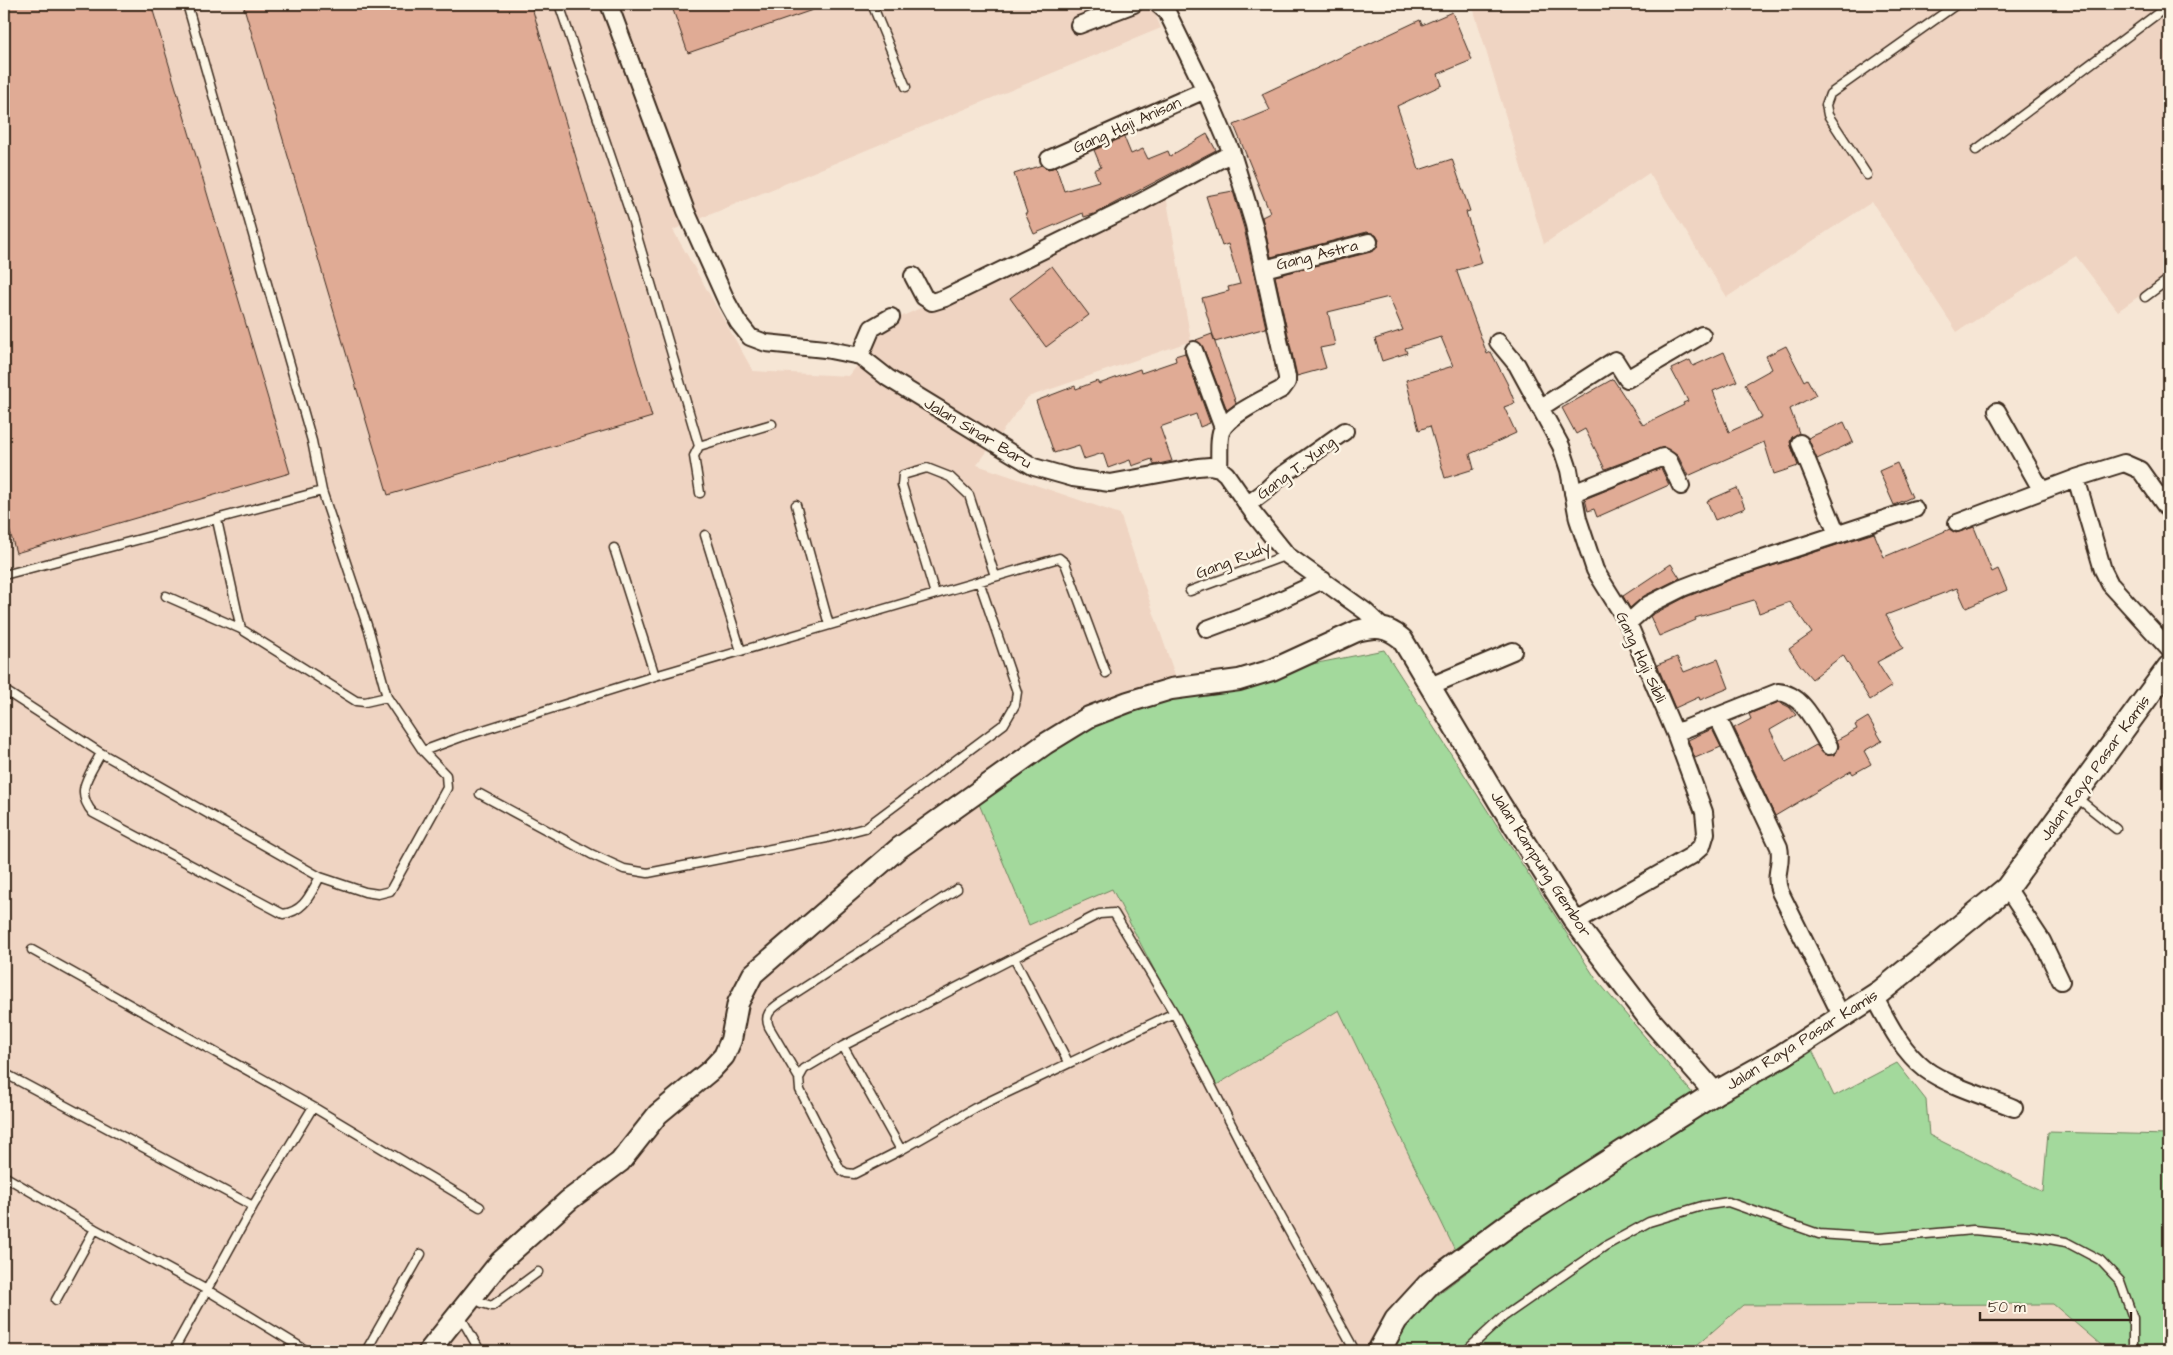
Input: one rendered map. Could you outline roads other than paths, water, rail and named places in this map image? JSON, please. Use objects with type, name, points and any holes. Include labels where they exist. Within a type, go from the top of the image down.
[{"type":"main road","name":"Jalan Raya Pasar Kamis","points":[[1379,1351],[1396,1320],[1430,1283],[1510,1224],[1715,1093],[1783,1055],[1874,996],[2007,888],[2168,673]]},
{"type":"street","name":"Jalan Sinar Baru","points":[[609,4],[686,211],[727,302],[738,322],[750,337],[766,343],[825,349],[860,356],[888,378],[1034,467],[1073,478],[1110,482],[1198,467],[1210,466],[1219,468]]},
{"type":"street","points":[[1078,25],[1134,4]]},
{"type":"street","points":[[1158,4],[1166,12],[1205,90],[1232,153],[1254,224],[1286,366],[1287,382],[1282,389],[1232,418],[1223,428],[1220,441],[1219,468],[1226,474],[1247,505],[1287,555],[1365,611],[1382,627]]},
{"type":"street","name":"Gang Haji Anisan","points":[[1049,159],[1205,90]]},
{"type":"street","points":[[913,276],[924,297],[932,302],[945,298],[1138,203],[1232,153]]},
{"type":"street","name":"Gang Astra","points":[[1264,268],[1370,242]]},
{"type":"street","points":[[860,356],[872,328],[891,317]]},
{"type":"street","points":[[1540,408],[1615,360],[1627,379],[1702,335]]},
{"type":"street","name":"Gang Haji Sibli","points":[[1498,342],[1517,365],[1561,446],[1578,519],[1595,570],[1628,623],[1675,733],[1704,812],[1706,833],[1702,846],[1691,856],[1575,922]]},
{"type":"street","points":[[1194,350],[1223,428]]},
{"type":"street","points":[[1997,411],[2042,491]]},
{"type":"street","name":"Gang T. Yung","points":[[1247,505],[1281,476],[1345,431]]},
{"type":"street","points":[[1800,443],[1837,534]]},
{"type":"street","points":[[1573,493],[1663,457],[1669,461],[1681,486]]},
{"type":"street","points":[[1957,523],[2076,478],[2112,466],[2129,464],[2140,470],[2169,510]]},
{"type":"street","points":[[2076,478],[2103,570],[2110,584],[2169,649]]},
{"type":"street","points":[[1628,623],[1648,605],[1682,588],[1837,534],[1916,509]]},
{"type":"street","points":[[1207,629],[1263,608],[1323,580]]},
{"type":"street","points":[[429,1351],[500,1262],[569,1200],[620,1162],[658,1114],[711,1070],[724,1056],[731,1040],[738,1003],[753,974],[899,848],[1045,744],[1089,717],[1128,702],[1171,689],[1239,680],[1272,670],[1356,631],[1382,627]]},
{"type":"street","name":"Jalan Kampung Gembor","points":[[1382,627],[1392,630],[1402,639],[1499,802],[1575,922],[1646,1015],[1715,1093]]},
{"type":"street","points":[[1430,686],[1513,651]]},
{"type":"street","points":[[1675,733],[1778,692],[1788,693],[1799,700],[1829,746]]},
{"type":"street","points":[[1718,716],[1779,847],[1780,865],[1776,878],[1780,892],[1842,1017]]},
{"type":"street","points":[[2007,888],[2042,941],[2061,981]]},
{"type":"street","points":[[1874,996],[1894,1034],[1925,1069],[1943,1079],[2014,1108]]},
{"type":"lane","points":[[4,690],[100,753],[320,877],[365,892],[378,894],[390,891],[447,788],[446,775],[423,751],[387,697],[370,634],[322,491],[309,431],[187,4]]},
{"type":"lane","points":[[559,4],[632,218],[700,446]]},
{"type":"lane","points":[[872,4],[906,87]]},
{"type":"lane","points":[[1867,174],[1828,115],[1826,105],[1830,94],[1957,4]]},
{"type":"lane","points":[[1976,150],[2169,5]]},
{"type":"lane","points":[[2145,297],[2169,279]]},
{"type":"lane","points":[[700,493],[694,456],[700,446],[772,424]]},
{"type":"lane","points":[[935,594],[902,486],[903,474],[927,468],[950,477],[968,495],[995,576]]},
{"type":"lane","points":[[4,575],[322,491]]},
{"type":"lane","points":[[796,505],[829,625]]},
{"type":"lane","points":[[217,520],[241,629]]},
{"type":"lane","points":[[705,535],[742,651]]},
{"type":"lane","points":[[614,548],[655,676]]},
{"type":"lane","name":"Gang Rudy","points":[[1190,591],[1287,555]]},
{"type":"lane","points":[[423,751],[460,736],[655,676],[1059,558],[1065,563],[1106,673]]},
{"type":"lane","points":[[480,794],[624,869],[648,873],[827,838],[865,828],[1004,724],[1015,705],[1016,692],[979,581]]},
{"type":"lane","points":[[166,596],[241,629],[356,701],[365,702],[387,697]]},
{"type":"lane","points":[[100,753],[82,790],[84,803],[93,813],[283,914],[294,912],[304,906],[320,877]]},
{"type":"lane","points":[[2075,796],[2116,830]]},
{"type":"lane","points":[[957,889],[780,1003],[768,1014],[766,1020],[769,1027],[799,1078],[800,1090],[840,1169],[846,1173],[854,1174],[975,1108],[1174,1013]]},
{"type":"lane","points":[[799,1078],[804,1069],[843,1046],[1099,914],[1114,914],[1174,1013],[1248,1155],[1355,1351]]},
{"type":"lane","points":[[32,950],[313,1108],[480,1207]]},
{"type":"lane","points":[[1014,958],[1068,1062]]},
{"type":"lane","points":[[843,1046],[901,1150]]},
{"type":"lane","points":[[4,1073],[254,1206]]},
{"type":"lane","points":[[173,1351],[254,1206],[313,1108]]},
{"type":"lane","points":[[4,1176],[95,1230],[207,1290],[306,1351]]},
{"type":"lane","points":[[1466,1351],[1503,1318],[1605,1246],[1649,1222],[1702,1206],[1728,1202],[1819,1234],[1879,1238],[1973,1230],[2027,1235],[2066,1242],[2100,1260],[2120,1281],[2133,1318],[2133,1351]]},
{"type":"lane","points":[[56,1300],[95,1230]]},
{"type":"lane","points":[[366,1351],[421,1254]]},
{"type":"lane","points":[[473,1296],[492,1306],[538,1272]]},
{"type":"lane","points":[[458,1313],[480,1351]]}]
